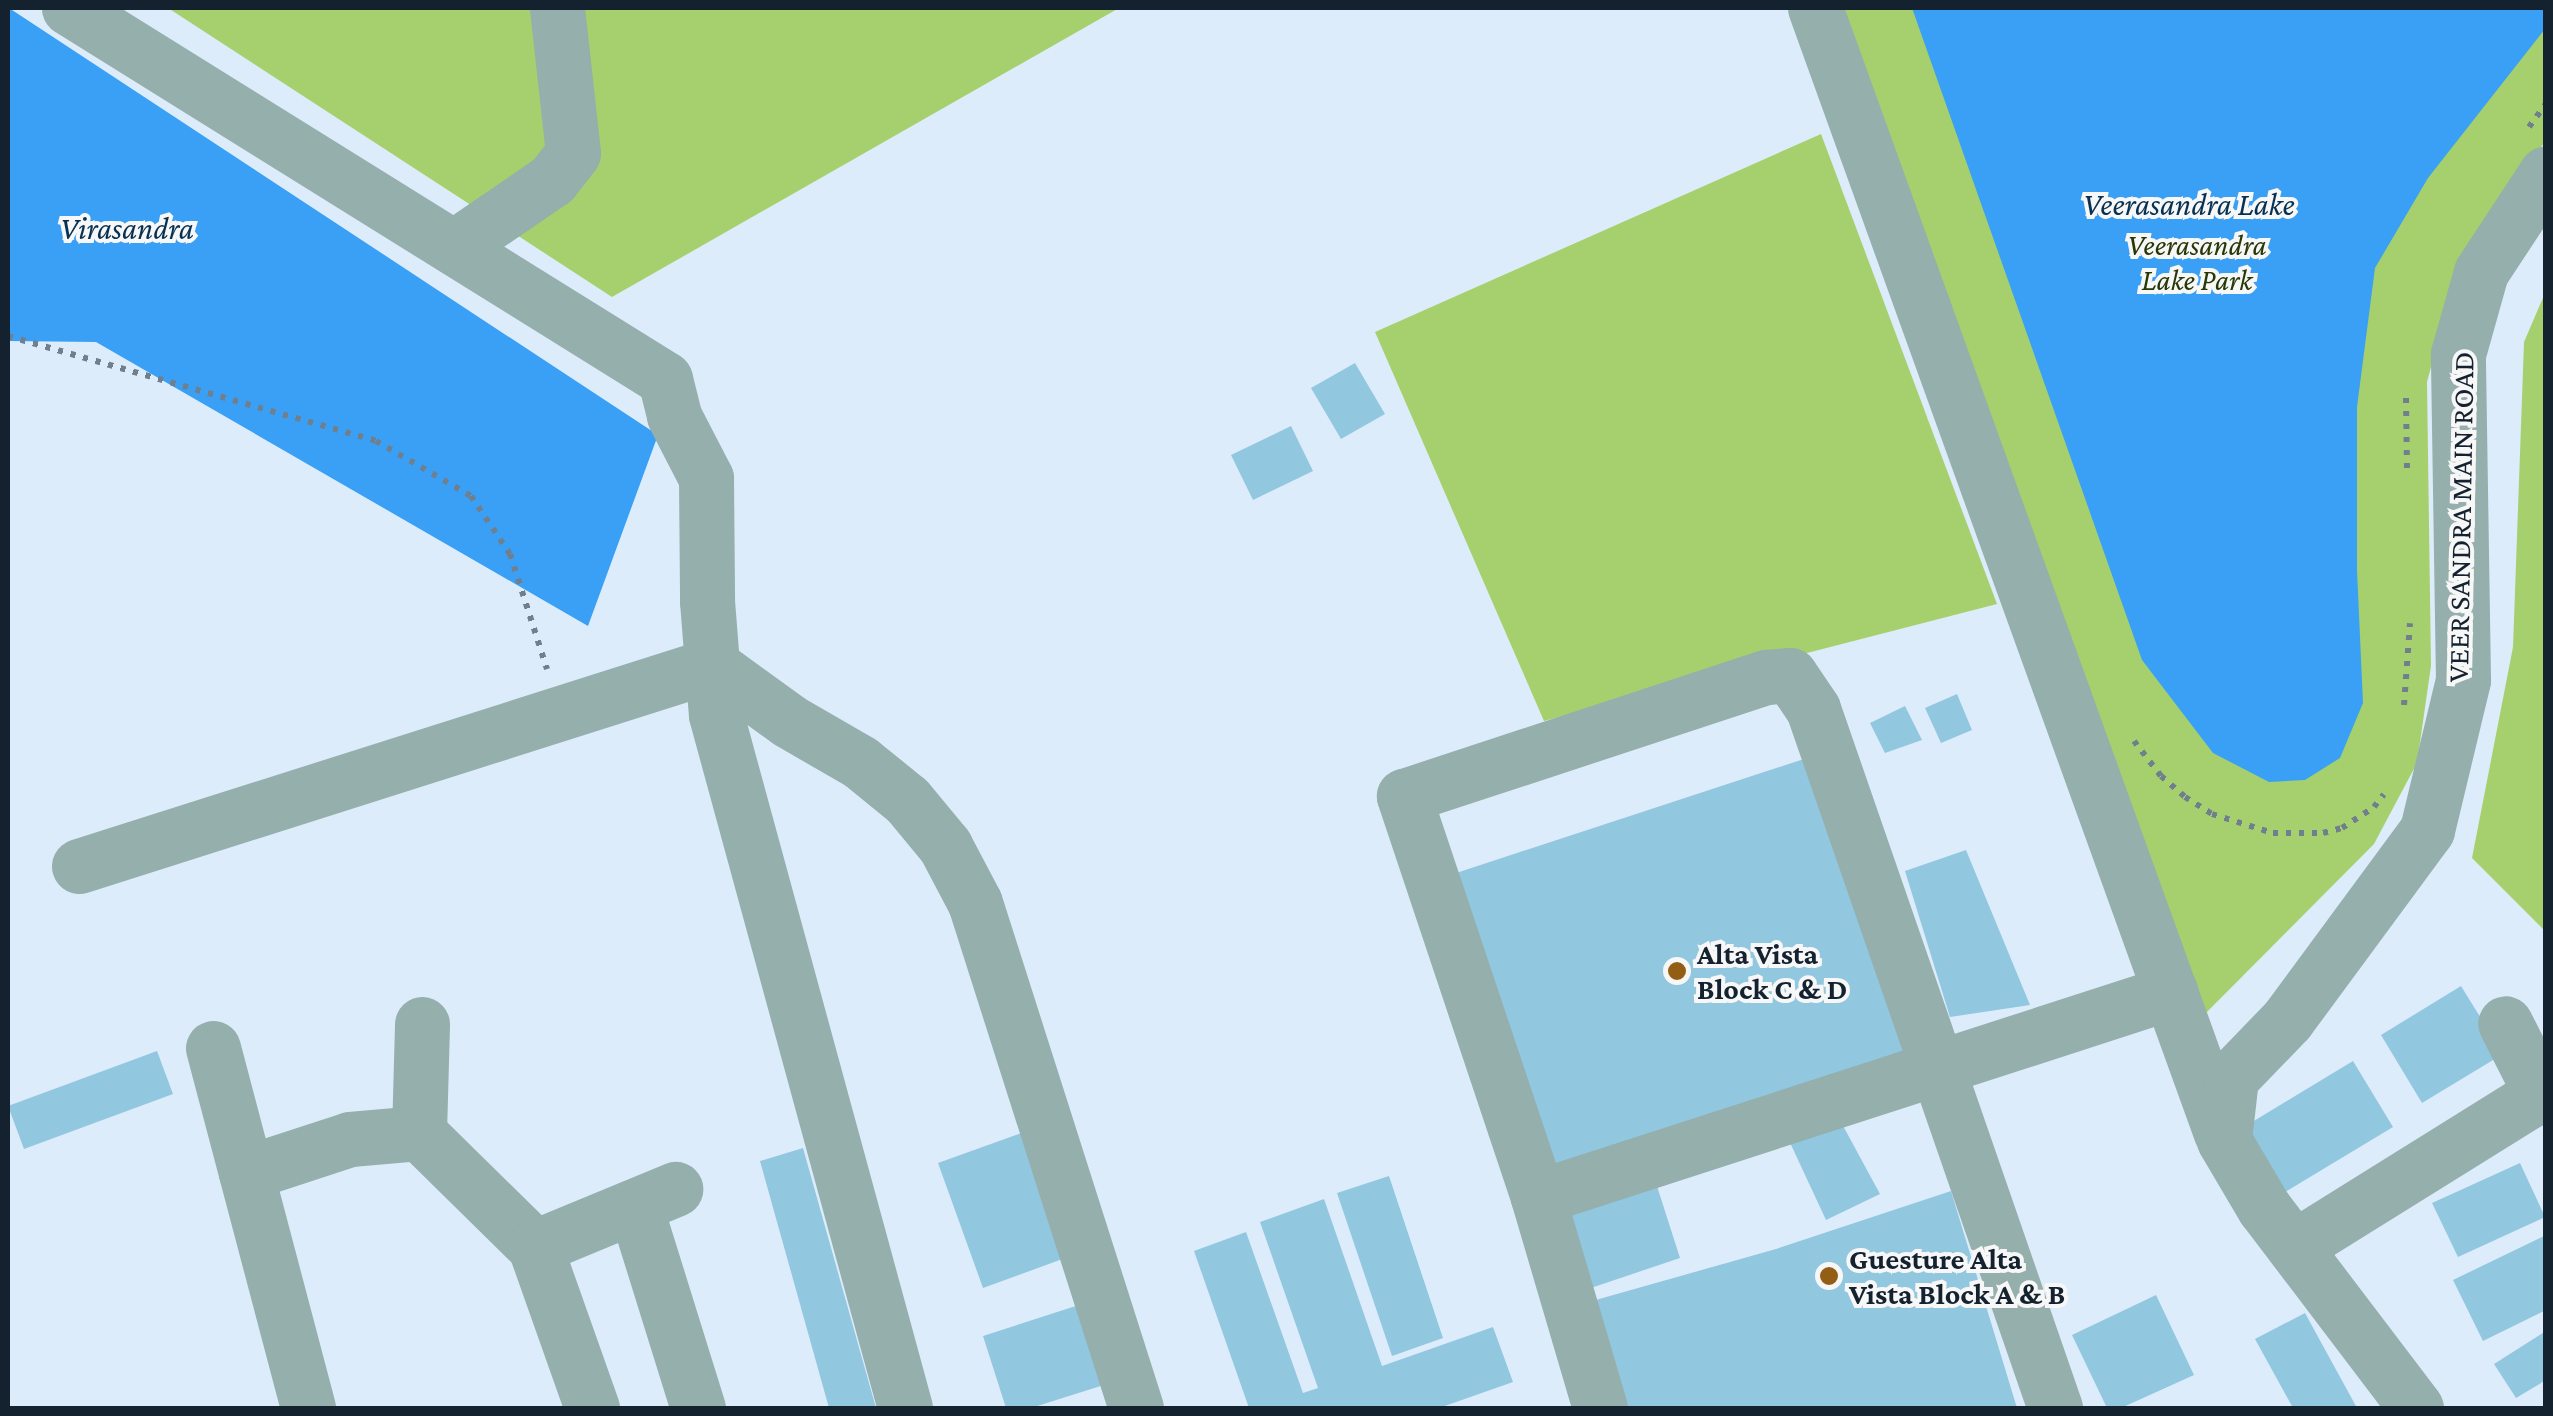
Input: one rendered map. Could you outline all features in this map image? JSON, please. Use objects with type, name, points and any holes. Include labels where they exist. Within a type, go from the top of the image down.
[{"type":"street","points":[[69,8],[665,379],[674,416],[706,478],[716,715],[905,1408]]},
{"type":"street","points":[[454,247],[552,180],[573,153],[557,8]]},
{"type":"street","points":[[1815,8],[2224,1140],[2264,1208],[2416,1408]]},
{"type":"street","name":"VEER SANDRA MAIN ROAD","points":[[2224,1140],[2231,1078],[2286,1020],[2427,830],[2463,680],[2458,354],[2481,272],[2535,153]]},
{"type":"street","points":[[78,866],[712,665]]},
{"type":"street","points":[[712,665],[789,721],[860,762],[907,800],[945,846],[975,903],[1136,1408]]},
{"type":"street","points":[[1600,1408],[1538,1197],[1404,796],[1767,677],[1790,676],[1813,709],[1934,1070],[2055,1408]]},
{"type":"street","points":[[1538,1197],[2170,992]]},
{"type":"street","points":[[2294,1247],[2526,1102],[2536,1084],[2505,1023]]},
{"type":"street","points":[[422,1024],[419,1133],[535,1247],[592,1408]]},
{"type":"street","points":[[213,1048],[308,1408]]},
{"type":"street","points":[[246,1173],[350,1139],[419,1133]]},
{"type":"street","points":[[535,1247],[655,1198],[698,1408]]},
{"type":"path","points":[[2535,153],[2546,104]]},
{"type":"path","points":[[8,336],[376,442],[470,496],[510,554],[561,713]]},
{"type":"path","points":[[2407,383],[2408,490]]},
{"type":"path","points":[[2403,715],[2410,604]]},
{"type":"path","points":[[2132,737],[2160,776],[2185,797],[2212,814],[2273,833],[2323,834],[2342,828],[2374,807],[2391,782]]},
{"type":"green space","points":[[168,8],[1119,8],[612,297]]},
{"type":"green space","name":"Veerasandra Lake","points":[[1836,8],[2545,8],[2545,142],[2513,181],[2459,264],[2427,382],[2431,666],[2417,763],[2374,844],[2200,1019]]},
{"type":"green space","points":[[1821,134],[1997,604],[1544,721],[1375,332]]},
{"type":"green space","points":[[2545,293],[2545,931],[2472,858],[2513,647],[2524,342]]},
{"type":"water","name":"Virasandra","points":[[9,8],[658,435],[588,626],[96,342],[8,341]]},
{"type":"water","name":"Veerasandra Lake","points":[[1912,8],[2545,8],[2545,29],[2428,178],[2375,268],[2357,407],[2357,570],[2363,703],[2340,758],[2305,780],[2269,782],[2213,753],[2142,660]]},
{"type":"building","points":[[1355,363],[1385,414],[1341,439],[1311,388]]},
{"type":"building","points":[[1291,426],[1313,471],[1253,500],[1231,455]]},
{"type":"building","points":[[1957,694],[1972,730],[1941,743],[1925,708]]},
{"type":"building","points":[[1905,706],[1922,740],[1885,753],[1870,723]]},
{"type":"building","name":"Alta Vista Block C & D","points":[[1810,757],[1910,1066],[1544,1186],[1444,877]]},
{"type":"building","points":[[1966,850],[2030,1005],[1950,1017],[1905,871]]},
{"type":"building","points":[[2461,986],[2503,1054],[2422,1103],[2381,1035]]},
{"type":"building","points":[[157,1051],[173,1094],[24,1149],[8,1106]]},
{"type":"building","points":[[2353,1061],[2393,1127],[2280,1195],[2239,1130]]},
{"type":"building","points":[[1835,1111],[1880,1194],[1826,1220],[1786,1134]]},
{"type":"building","points":[[1024,1132],[1068,1257],[983,1288],[938,1163]]},
{"type":"building","points":[[803,1148],[876,1408],[829,1408],[760,1161]]},
{"type":"building","points":[[2520,1163],[2545,1217],[2458,1257],[2432,1203]]},
{"type":"building","points":[[1389,1176],[1443,1338],[1392,1356],[1337,1193]]},
{"type":"building","points":[[1656,1183],[1680,1258],[1576,1293],[1551,1217]]},
{"type":"building","name":"Guesture Alta Vista Block A & B","points":[[1951,1191],[2017,1408],[1617,1408],[1585,1303],[1776,1249]]},
{"type":"building","points":[[1324,1199],[1382,1366],[1493,1327],[1513,1382],[1439,1408],[1249,1408],[1194,1251],[1246,1232],[1303,1393],[1318,1388],[1260,1222]]},
{"type":"building","points":[[2546,1235],[2546,1310],[2483,1341],[2453,1280]]},
{"type":"building","points":[[2156,1295],[2194,1375],[2121,1408],[2107,1408],[2072,1335]]},
{"type":"building","points":[[1082,1304],[1107,1384],[1031,1408],[1006,1408],[983,1336]]},
{"type":"building","points":[[2305,1313],[2357,1408],[2293,1408],[2255,1339]]},
{"type":"building","points":[[2546,1331],[2546,1380],[2516,1398],[2494,1364]]},
{"type":"place","name":"Alta Vista Block C & D","points":[[1677,971]]},
{"type":"place","name":"Guesture Alta Vista Block A & B","points":[[1829,1276]]},
{"type":"park label","name":"Veerasandra Lake Park","points":[[2197,262]]}]
